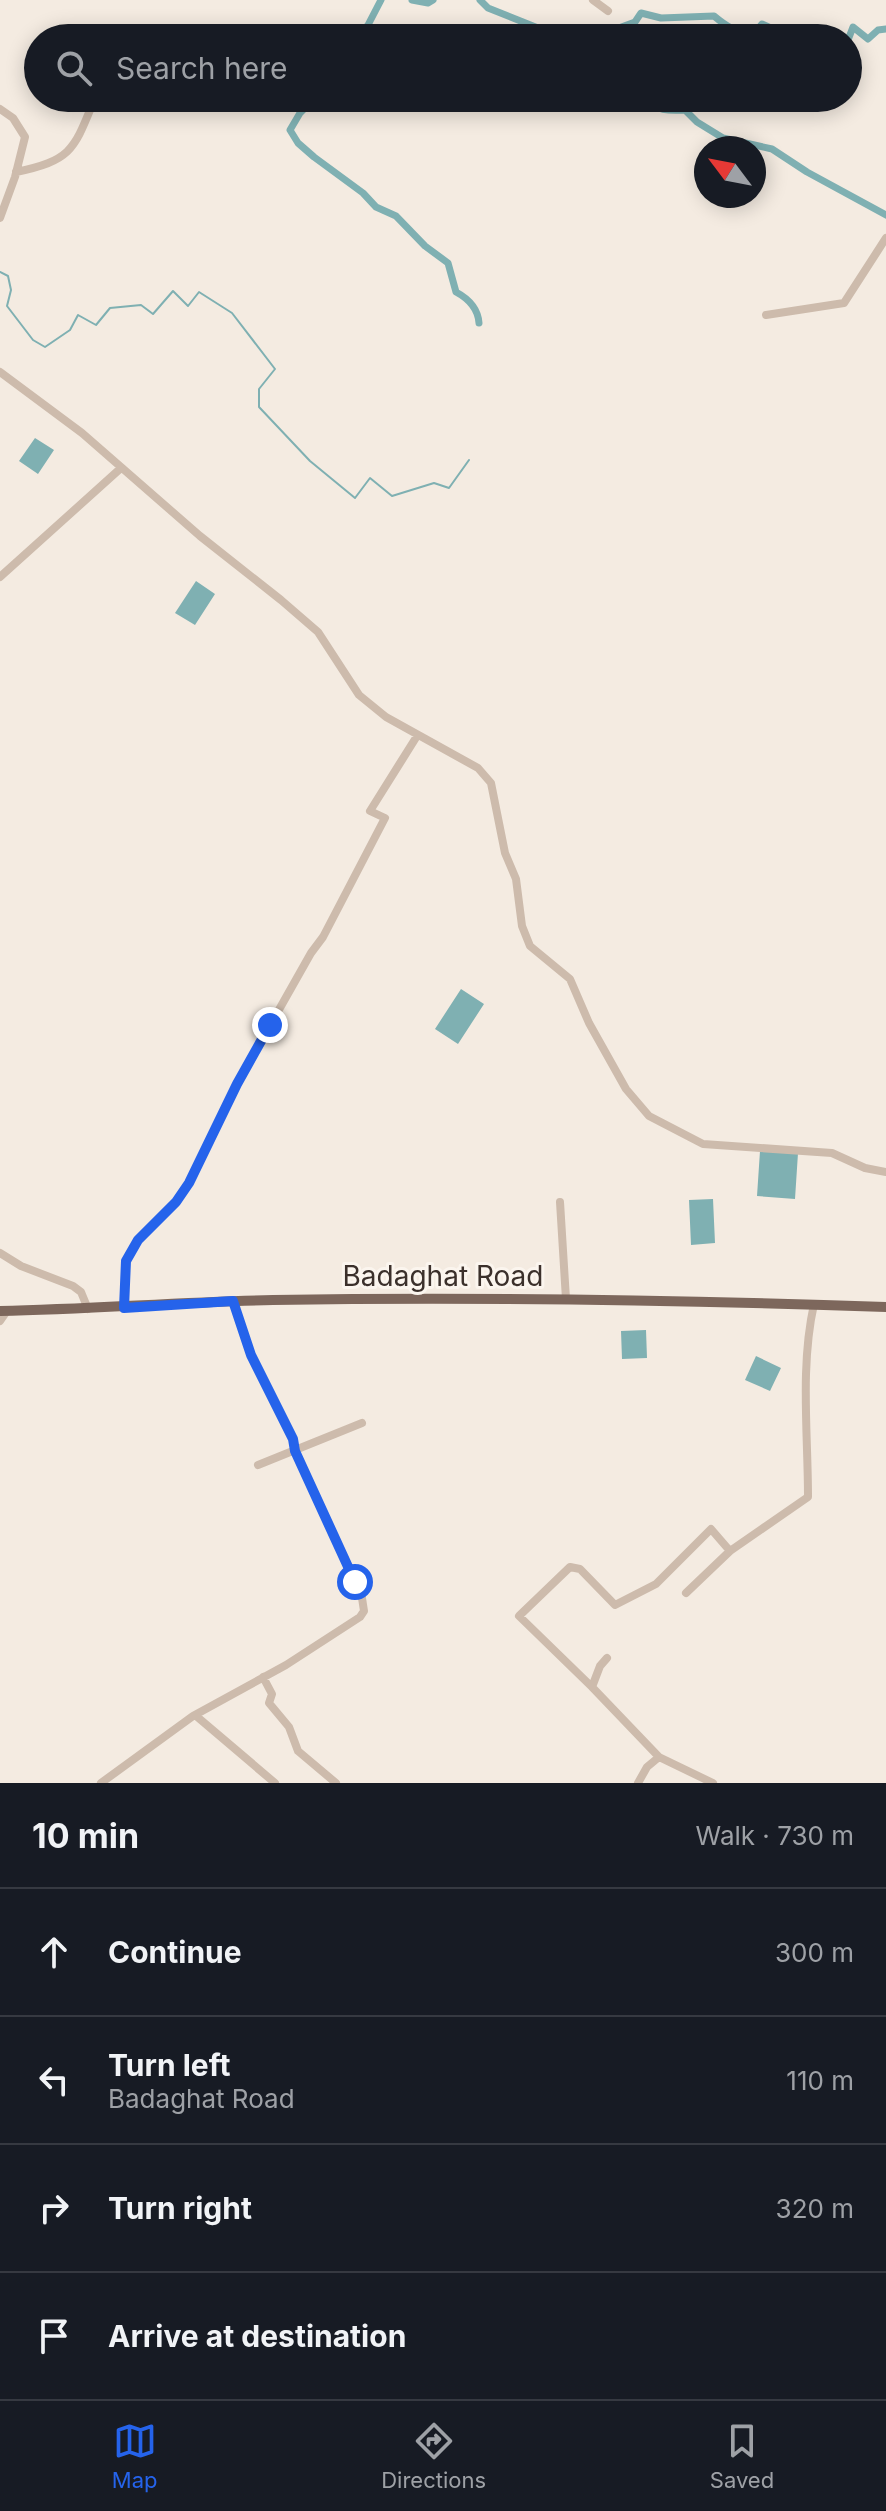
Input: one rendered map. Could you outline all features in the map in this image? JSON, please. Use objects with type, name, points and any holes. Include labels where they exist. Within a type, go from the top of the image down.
[{"type":"main road","name":"Badaghat Road","points":[[4,1311],[233,1301],[566,1299],[886,1307]]},
{"type":"street","points":[[593,0],[608,11]]},
{"type":"street","points":[[0,109],[13,118],[25,137],[0,218]]},
{"type":"street","points":[[16,172],[47,166],[69,153],[89,112]]},
{"type":"street","points":[[766,315],[844,303],[886,238]]},
{"type":"street","points":[[0,372],[82,433],[200,536],[318,632],[359,695],[386,717],[478,768],[491,783],[505,853],[516,879],[522,926],[530,946],[570,979],[589,1023],[626,1089],[649,1116],[703,1144],[832,1153],[865,1168],[886,1172]]},
{"type":"street","points":[[0,577],[121,468]]},
{"type":"street","points":[[124,1308],[126,1261],[138,1240],[176,1202],[189,1183],[237,1084],[323,937],[385,818],[370,811],[417,736]]},
{"type":"street","points":[[560,1202],[566,1299]]},
{"type":"street","points":[[0,1253],[21,1266],[73,1286],[81,1292],[88,1309]]},
{"type":"street","points":[[101,1783],[195,1715],[263,1677],[360,1617],[364,1611],[362,1598],[295,1451],[293,1439],[251,1355],[233,1301]]},
{"type":"street","points":[[686,1593],[730,1551],[808,1497],[806,1379],[808,1334],[814,1304]]},
{"type":"street","points":[[0,1321],[4,1311]]},
{"type":"street","points":[[258,1465],[362,1423]]},
{"type":"street","points":[[713,1783],[659,1757],[519,1616],[570,1567],[580,1569],[615,1605],[656,1584],[711,1529],[730,1551]]},
{"type":"street","points":[[592,1687],[600,1666],[607,1658]]},
{"type":"street","points":[[263,1677],[272,1694],[269,1703],[289,1727],[298,1751],[336,1783]]},
{"type":"street","points":[[195,1715],[275,1783]]},
{"type":"street","points":[[638,1783],[647,1767],[659,1757]]},
{"type":"street","points":[[258,1783],[265,1774]]},
{"type":"water","points":[[35,438],[54,450],[38,474],[19,461]]},
{"type":"water","points":[[196,581],[215,594],[195,625],[175,613]]},
{"type":"water","points":[[461,989],[484,1004],[458,1044],[435,1029]]},
{"type":"water","points":[[760,1151],[798,1153],[795,1199],[757,1196]]},
{"type":"water","points":[[713,1199],[715,1243],[691,1245],[689,1200]]},
{"type":"water","points":[[646,1330],[647,1358],[622,1359],[621,1331]]},
{"type":"water","points":[[756,1356],[781,1368],[770,1391],[745,1380]]},
{"type":"waterway","points":[[369,24],[381,0]]},
{"type":"waterway","points":[[412,0],[428,3],[433,0]]},
{"type":"waterway","points":[[480,0],[488,8],[528,24]]},
{"type":"waterway","points":[[630,24],[641,13],[661,18],[714,16],[725,24]]},
{"type":"waterway","points":[[862,34],[868,39],[878,30],[886,29]]},
{"type":"waterway","points":[[301,112],[290,130],[298,143],[363,193],[376,207],[396,216],[425,246],[448,263],[456,292],[472,305],[479,323]]},
{"type":"waterway","points":[[687,112],[723,138],[772,149],[886,215]]},
{"type":"waterway","points":[[0,272],[8,276],[11,290],[7,306],[33,340],[45,347],[70,330],[78,315],[96,325],[110,308],[141,305],[153,314],[173,291],[188,306],[199,292],[232,313],[275,369],[259,389],[259,407],[310,461],[355,498],[370,478],[392,496],[434,483],[449,488],[469,460]]},
{"type":"route","points":[[270,1025],[237,1084],[189,1183],[176,1202],[138,1240],[126,1261],[124,1308],[233,1301],[251,1355],[293,1439],[295,1451],[355,1582]]}]
